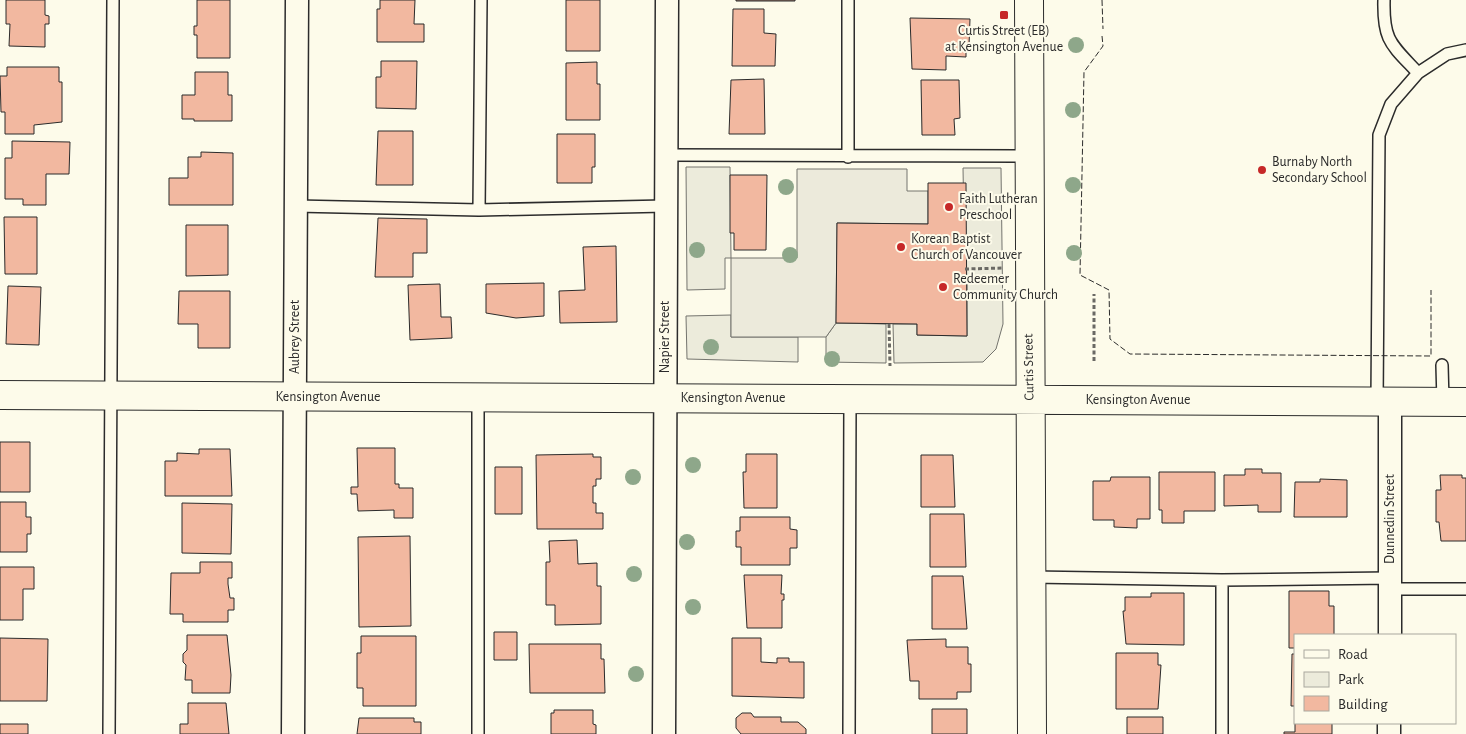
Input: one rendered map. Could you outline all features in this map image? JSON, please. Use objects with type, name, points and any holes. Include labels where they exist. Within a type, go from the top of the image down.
[{"type":"street","name":"Aubrey Street","points":[[293,734],[297,0]]},
{"type":"street","name":"Napier Street","points":[[664,734],[666,0]]},
{"type":"street","name":"Curtis Street","points":[[1029,0],[1032,734]]},
{"type":"street","name":"Kensington Avenue","points":[[0,396],[850,398],[1454,402]]},
{"type":"street","name":"Dunnedin Street","points":[[1384,402],[1390,634]]},
{"type":"lane","points":[[109,734],[113,0]]},
{"type":"lane","points":[[479,210],[481,0]]},
{"type":"lane","points":[[848,0],[848,157]]},
{"type":"lane","points":[[1384,0],[1384,25],[1391,44],[1418,73]]},
{"type":"lane","points":[[1384,402],[1379,135],[1391,104],[1418,73],[1447,54],[1466,50]]},
{"type":"lane","points":[[667,155],[1029,156]]},
{"type":"lane","points":[[296,206],[479,210],[665,206]]},
{"type":"lane","points":[[1442,365],[1454,402]]},
{"type":"lane","points":[[478,397],[478,734]]},
{"type":"lane","points":[[848,734],[850,398]]},
{"type":"lane","points":[[1032,577],[1390,584],[1466,589]]},
{"type":"lane","points":[[1222,580],[1222,734]]},
{"type":"path","points":[[965,268],[1004,268]]},
{"type":"path","points":[[1094,294],[1094,361]]},
{"type":"path","points":[[889,324],[890,366]]},
{"type":"green space","points":[[686,167],[730,167],[731,258],[725,258],[725,289],[687,290]]},
{"type":"green space","points":[[963,168],[1001,168],[1003,324],[996,349],[983,362],[894,363],[893,324],[917,324],[917,335],[967,336]]},
{"type":"green space","points":[[731,315],[731,337],[798,337],[798,362],[687,359],[686,316]]},
{"type":"green space","points":[[836,323],[886,324],[886,363],[826,362],[826,337]]},
{"type":"shaded area","points":[[797,169],[907,169],[907,191],[928,191],[928,224],[837,223],[836,323],[826,337],[731,337],[731,258],[797,258]]},
{"type":"building","points":[[6,0],[45,0],[45,15],[49,16],[49,24],[45,24],[45,47],[9,46],[10,24],[6,24]]},
{"type":"building","points":[[197,0],[230,0],[230,58],[197,58],[197,35],[194,35],[194,26],[197,26]]},
{"type":"building","points":[[380,0],[415,0],[414,24],[424,24],[424,42],[377,42],[377,9],[380,9]]},
{"type":"building","points":[[566,0],[600,0],[600,51],[566,51]]},
{"type":"building","points":[[795,0],[795,1],[736,1]]},
{"type":"building","points":[[733,9],[764,9],[764,33],[776,34],[775,66],[732,66]]},
{"type":"building","points":[[910,18],[970,19],[969,46],[966,46],[966,57],[946,56],[946,70],[912,69]]},
{"type":"building","points":[[381,61],[417,61],[416,109],[376,108],[376,77],[381,77]]},
{"type":"building","points":[[597,62],[597,84],[600,84],[600,120],[566,120],[566,63]]},
{"type":"building","points":[[7,67],[59,67],[59,82],[62,82],[62,122],[34,125],[34,134],[5,134],[5,112],[1,112],[0,76],[7,76]]},
{"type":"building","points":[[195,72],[228,72],[228,95],[232,95],[232,121],[194,121],[194,119],[182,119],[182,95],[195,95]]},
{"type":"building","points":[[764,79],[765,134],[729,134],[731,80]]},
{"type":"building","points":[[921,80],[959,80],[960,118],[954,119],[955,135],[922,135]]},
{"type":"building","points":[[378,131],[413,131],[413,185],[376,185]]},
{"type":"building","points":[[557,134],[595,134],[595,167],[592,167],[592,183],[557,183]]},
{"type":"building","points":[[12,141],[70,142],[69,174],[46,174],[46,205],[23,205],[23,199],[5,199],[5,158],[12,158]]},
{"type":"building","points":[[201,152],[233,153],[233,205],[169,205],[169,178],[188,178],[188,157],[201,157]]},
{"type":"building","points":[[730,175],[767,175],[766,250],[734,250],[734,233],[730,233]]},
{"type":"building","name":"Korean Baptist Church of Vancouver","points":[[928,183],[966,183],[967,336],[917,335],[917,324],[836,323],[837,223],[928,224]]},
{"type":"building","points":[[4,217],[37,217],[37,274],[5,274]]},
{"type":"building","points":[[378,218],[427,219],[427,253],[413,253],[413,277],[375,277]]},
{"type":"building","points":[[186,225],[228,225],[228,275],[186,276]]},
{"type":"building","points":[[616,246],[617,322],[560,323],[559,291],[585,290],[583,247]]},
{"type":"building","points":[[544,283],[544,316],[516,318],[486,313],[486,284]]},
{"type":"building","points":[[440,284],[441,317],[451,317],[452,338],[410,340],[408,285]]},
{"type":"building","points":[[8,286],[41,287],[39,345],[6,344]]},
{"type":"building","points":[[179,291],[230,291],[230,348],[198,348],[198,324],[178,324]]},
{"type":"building","points":[[0,442],[30,442],[30,492],[0,492]]},
{"type":"building","points":[[357,448],[395,448],[395,484],[399,484],[399,488],[413,488],[413,518],[394,518],[394,510],[358,511],[357,494],[351,494],[351,487],[358,487]]},
{"type":"building","points":[[199,449],[230,449],[232,496],[165,496],[165,461],[177,461],[177,453],[199,454]]},
{"type":"building","points":[[593,454],[593,457],[601,457],[601,479],[596,479],[596,486],[593,486],[593,503],[596,503],[596,513],[603,513],[603,529],[537,529],[536,455]]},
{"type":"building","points":[[746,454],[777,454],[777,508],[744,508],[743,472],[746,472]]},
{"type":"building","points":[[921,455],[953,455],[955,507],[921,507]]},
{"type":"building","points":[[495,467],[522,467],[522,514],[495,514]]},
{"type":"building","points":[[1245,469],[1262,469],[1262,473],[1281,473],[1281,512],[1258,512],[1258,505],[1224,506],[1224,475],[1245,475]]},
{"type":"building","points":[[1159,472],[1215,472],[1215,511],[1184,511],[1184,523],[1162,523],[1162,510],[1159,510]]},
{"type":"building","points":[[1440,475],[1462,475],[1462,478],[1466,478],[1466,541],[1441,541],[1439,522],[1436,522],[1436,490],[1441,490]]},
{"type":"building","points":[[1111,477],[1150,477],[1150,519],[1137,519],[1137,528],[1114,527],[1114,520],[1093,520],[1093,481],[1110,481]]},
{"type":"building","points":[[1320,479],[1347,480],[1347,517],[1294,517],[1295,482],[1320,482]]},
{"type":"building","points":[[0,502],[26,502],[26,517],[31,517],[31,534],[27,534],[27,552],[0,552]]},
{"type":"building","points":[[182,503],[232,504],[231,554],[182,553]]},
{"type":"building","points":[[930,514],[964,514],[966,567],[930,567]]},
{"type":"building","points":[[740,517],[790,517],[790,529],[797,530],[797,548],[790,548],[790,565],[741,565],[741,547],[736,547],[736,531],[740,531]]},
{"type":"building","points":[[410,536],[411,626],[359,627],[358,537]]},
{"type":"building","points":[[577,540],[578,564],[597,563],[597,586],[601,586],[601,624],[555,625],[555,605],[546,605],[546,562],[550,562],[549,541]]},
{"type":"building","points":[[200,562],[232,562],[232,578],[228,578],[228,584],[230,598],[234,598],[234,610],[228,610],[228,622],[183,622],[183,614],[170,614],[171,573],[200,573]]},
{"type":"building","points":[[0,567],[34,567],[34,589],[23,589],[23,620],[0,620]]},
{"type":"building","points":[[744,575],[782,575],[781,594],[784,594],[784,600],[782,600],[782,628],[747,628]]},
{"type":"building","points":[[932,576],[963,576],[967,629],[932,629]]},
{"type":"building","points":[[1289,591],[1329,591],[1329,606],[1334,606],[1334,634],[1294,634],[1294,648],[1289,648]]},
{"type":"building","points":[[1151,593],[1184,593],[1184,645],[1126,644],[1123,611],[1125,611],[1125,597],[1151,597]]},
{"type":"building","points":[[494,632],[517,632],[517,660],[494,660]]},
{"type":"building","points":[[187,635],[227,635],[231,675],[230,693],[192,693],[192,680],[185,680],[186,665],[183,662],[183,654],[187,650]]},
{"type":"building","points":[[361,636],[416,636],[416,706],[363,706],[363,688],[357,688],[357,653],[361,653]]},
{"type":"building","points":[[0,638],[48,639],[47,701],[0,701]]},
{"type":"building","points":[[732,638],[761,638],[761,662],[777,663],[777,658],[789,658],[789,662],[804,662],[804,698],[732,696]]},
{"type":"building","points":[[946,639],[946,647],[968,647],[968,664],[971,664],[971,692],[957,692],[957,699],[919,699],[919,681],[910,681],[907,640]]},
{"type":"building","points":[[529,644],[601,644],[601,659],[604,659],[605,693],[530,693]]},
{"type":"building","points":[[1116,653],[1158,653],[1158,665],[1161,665],[1158,709],[1116,709]]},
{"type":"building","points":[[1292,654],[1294,654],[1294,706],[1291,706]]},
{"type":"building","points":[[188,703],[226,703],[229,734],[180,734],[180,724],[188,724]]},
{"type":"building","points":[[932,709],[967,709],[967,734],[932,734]]},
{"type":"building","points":[[554,710],[593,710],[593,724],[596,725],[596,734],[551,734],[551,713],[554,713]]},
{"type":"building","points":[[742,713],[751,713],[754,717],[781,717],[781,722],[798,722],[806,729],[806,734],[741,734],[736,728],[736,718]]},
{"type":"building","points":[[1127,717],[1163,717],[1163,734],[1127,734]]},
{"type":"building","points":[[359,718],[414,718],[414,722],[421,722],[421,734],[357,734]]},
{"type":"building","points":[[0,724],[28,724],[28,734],[0,734]]},
{"type":"building","points":[[1295,724],[1332,724],[1332,734],[1284,734],[1284,732],[1295,732]]},
{"type":"fence","points":[[1102,0],[1103,29]]},
{"type":"fence","points":[[1102,36],[1103,46],[1084,72],[1080,275],[1109,290],[1110,339],[1130,354],[1431,356],[1431,290]]},
{"type":"place","name":"Curtis Street (EB) at Kensington Avenue","points":[[1004,15]]},
{"type":"place","name":"Burnaby North Secondary School","points":[[1262,170]]},
{"type":"place","name":"Faith Lutheran Preschool","points":[[949,207]]},
{"type":"place","name":"Korean Baptist Church of Vancouver","points":[[901,247]]},
{"type":"place","name":"Redeemer Community Church","points":[[943,287]]}]
